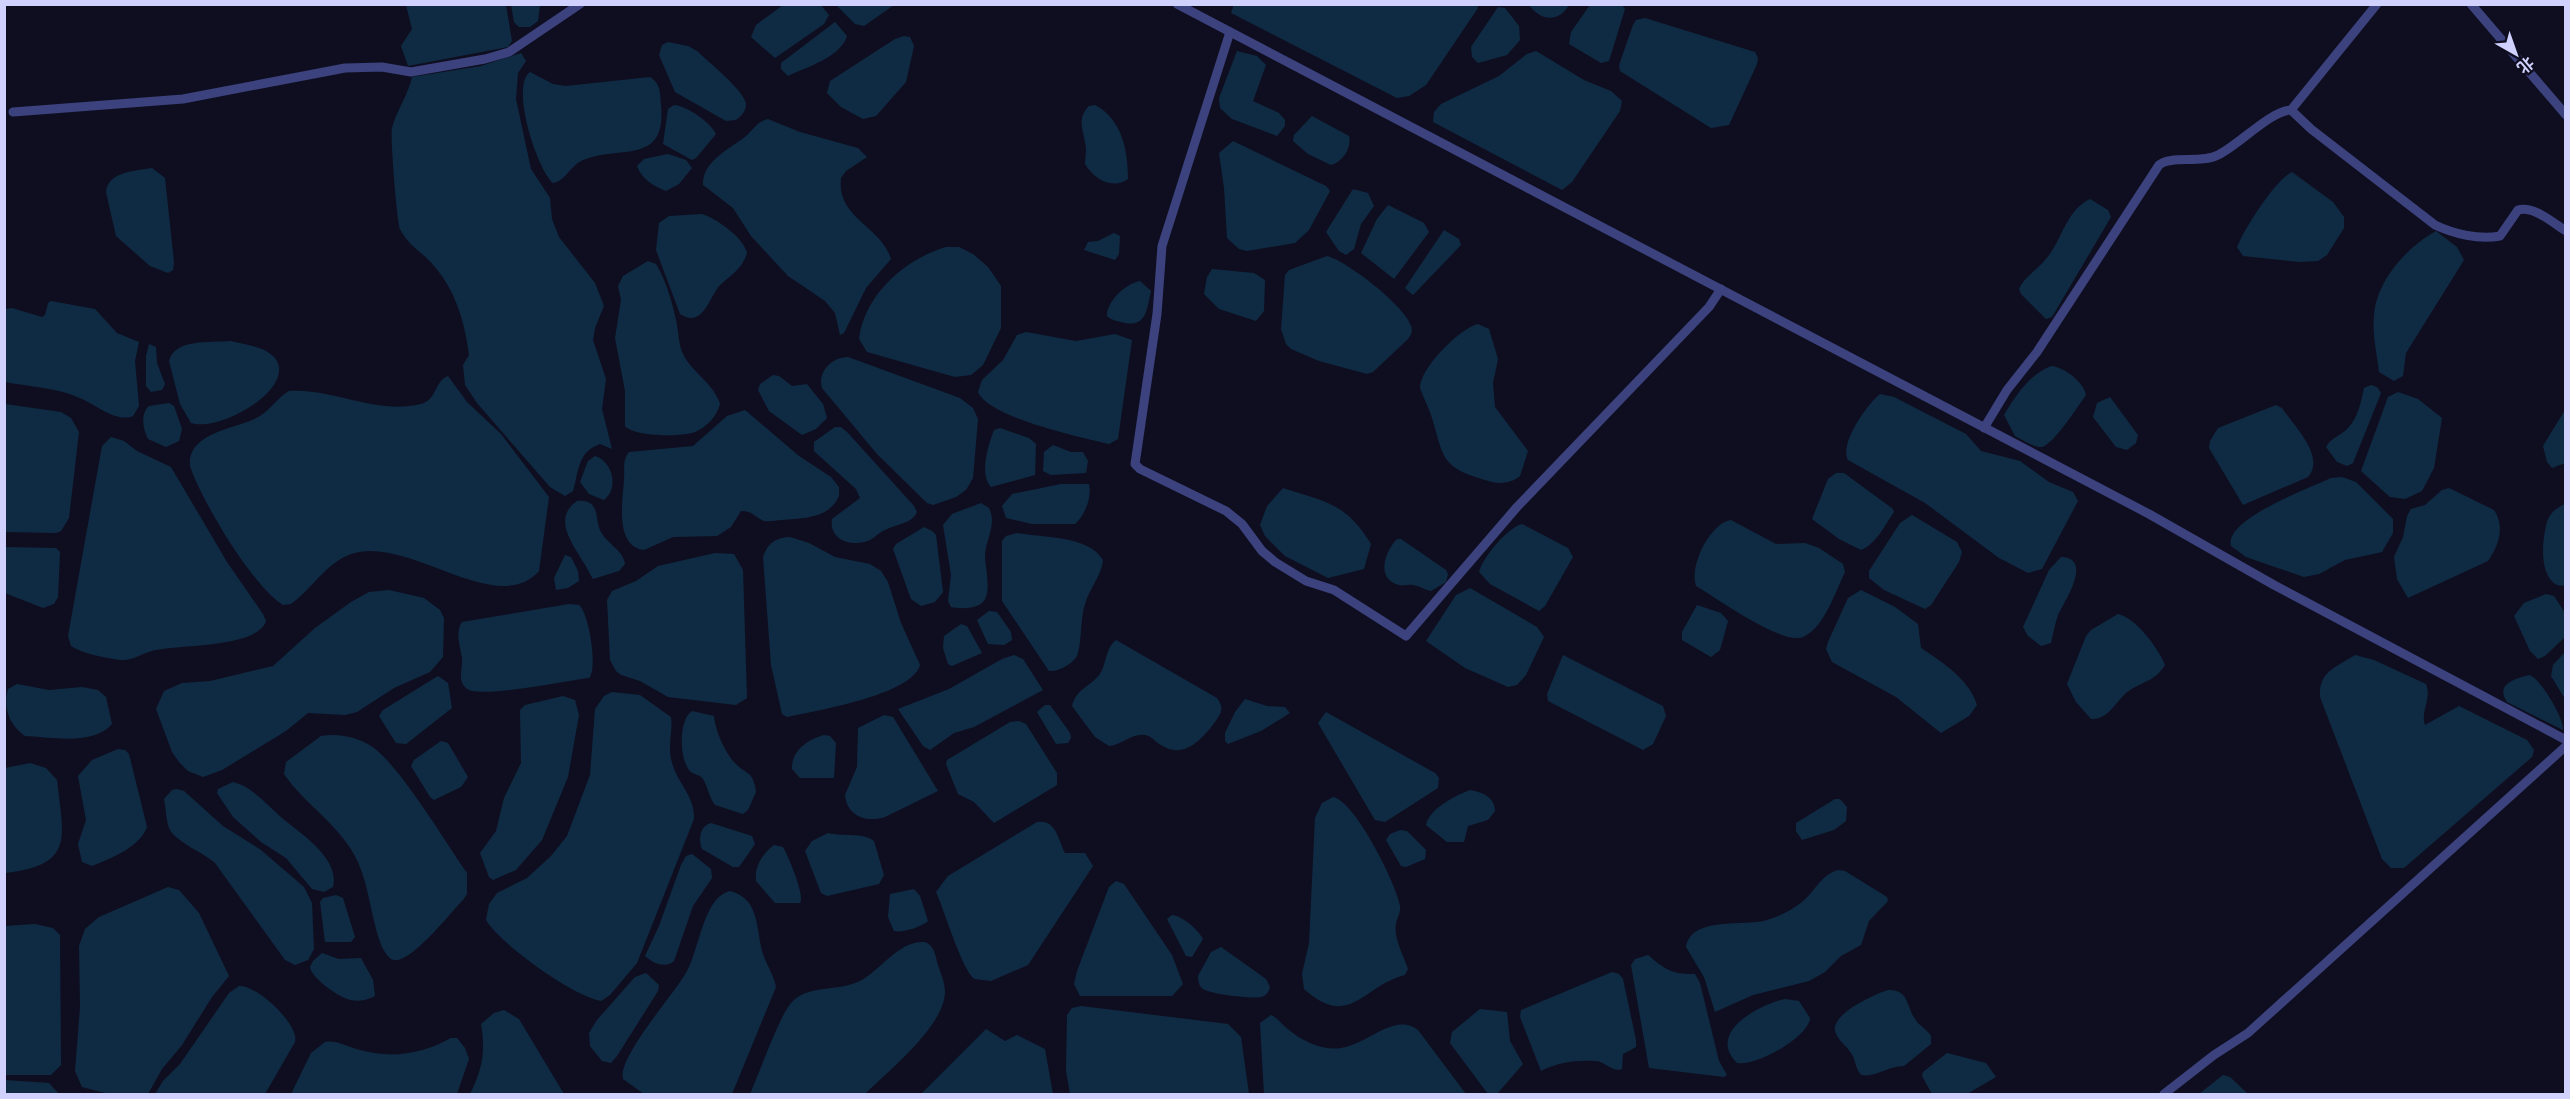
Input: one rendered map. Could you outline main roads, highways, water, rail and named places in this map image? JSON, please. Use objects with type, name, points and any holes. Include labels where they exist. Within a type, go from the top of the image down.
[{"type":"water","points":[[1234,4],[1477,4],[1478,8],[1426,85],[1409,96],[1397,98],[1231,13]]},
{"type":"water","points":[[1621,4],[1625,9],[1609,61],[1601,63],[1569,44],[1571,32],[1590,5]]},
{"type":"water","points":[[406,5],[506,5],[512,41],[508,47],[408,66],[401,46],[412,29]]},
{"type":"water","points":[[511,5],[540,5],[538,21],[530,27],[519,27],[514,22]]},
{"type":"water","points":[[783,5],[821,5],[829,15],[824,24],[775,58],[751,37],[756,25]]},
{"type":"water","points":[[836,5],[894,5],[864,26],[855,24]]},
{"type":"water","points":[[1529,5],[1569,5],[1560,15],[1549,18],[1539,14]]},
{"type":"water","points":[[1498,7],[1505,8],[1519,26],[1520,40],[1507,55],[1478,63],[1472,57],[1471,47]]},
{"type":"water","points":[[1645,18],[1755,52],[1758,58],[1757,64],[1729,125],[1711,128],[1620,71],[1619,65],[1633,25],[1636,20]]},
{"type":"water","points":[[835,22],[847,36],[837,50],[822,61],[788,76],[781,69],[781,63]]},
{"type":"water","points":[[910,37],[914,46],[906,82],[876,116],[863,119],[841,107],[827,93],[830,81],[895,39]]},
{"type":"water","points":[[668,42],[688,46],[697,51],[733,84],[746,104],[745,109],[736,120],[726,121],[675,92],[659,55],[662,45]]},
{"type":"water","points":[[1237,51],[1257,56],[1266,65],[1253,101],[1279,113],[1285,120],[1285,126],[1277,136],[1232,119],[1220,108],[1219,98]]},
{"type":"water","points":[[1536,51],[1584,80],[1611,91],[1622,101],[1620,111],[1572,182],[1562,190],[1433,122],[1434,112],[1441,104],[1499,76],[1527,54]]},
{"type":"water","points":[[521,53],[526,61],[518,73],[516,99],[531,169],[550,198],[552,219],[559,237],[595,283],[604,306],[593,340],[606,379],[602,409],[612,449],[600,444],[587,452],[580,463],[573,491],[565,496],[550,487],[477,403],[465,385],[463,365],[469,355],[465,331],[454,297],[430,261],[403,235],[400,229],[396,196],[392,128],[412,77],[481,66]]},
{"type":"water","points":[[530,72],[553,84],[566,86],[650,77],[658,86],[661,105],[661,125],[656,138],[637,150],[595,156],[581,161],[561,180],[553,183],[533,145],[524,110],[525,80]]},
{"type":"water","points":[[674,105],[698,115],[716,134],[692,160],[663,144],[668,109]]},
{"type":"water","points":[[1095,105],[1112,119],[1122,137],[1127,158],[1128,179],[1122,182],[1104,181],[1093,174],[1085,164],[1086,149],[1082,116],[1089,106]]},
{"type":"water","points":[[1312,116],[1349,136],[1348,150],[1342,158],[1331,165],[1308,154],[1293,141],[1294,135]]},
{"type":"water","points":[[768,119],[800,132],[858,148],[867,157],[846,171],[841,178],[841,192],[852,213],[878,238],[891,259],[866,288],[844,333],[840,335],[835,313],[825,301],[788,276],[751,236],[733,208],[703,185],[707,169],[712,162],[758,124]]},
{"type":"water","points":[[1233,141],[1326,186],[1330,191],[1309,230],[1295,243],[1247,251],[1239,249],[1227,238],[1219,153]]},
{"type":"water","points":[[668,154],[686,160],[692,168],[679,184],[666,191],[648,181],[637,166],[644,159]]},
{"type":"water","points":[[152,168],[165,178],[174,262],[173,270],[168,273],[150,266],[116,236],[106,192],[108,185],[117,176]]},
{"type":"water","points":[[2292,172],[2333,202],[2344,217],[2344,228],[2327,255],[2318,261],[2299,262],[2243,256],[2237,247],[2246,229],[2269,194]]},
{"type":"water","points":[[1353,189],[1368,193],[1374,206],[1361,224],[1354,249],[1346,255],[1339,251],[1326,232]]},
{"type":"water","points":[[2090,199],[2108,210],[2111,217],[2052,317],[2046,319],[2021,294],[2019,289],[2024,280],[2051,253],[2075,211]]},
{"type":"water","points":[[1388,205],[1424,223],[1429,232],[1394,279],[1361,253],[1377,219]]},
{"type":"water","points":[[702,214],[729,229],[741,241],[747,253],[740,267],[720,285],[700,315],[688,318],[680,314],[656,250],[659,223],[669,216]]},
{"type":"water","points":[[1444,230],[1459,239],[1461,245],[1413,295],[1405,288]]},
{"type":"water","points":[[2436,231],[2457,247],[2464,260],[2406,353],[2403,376],[2394,381],[2379,372],[2374,330],[2376,303],[2380,290],[2395,266],[2414,246]]},
{"type":"water","points":[[1114,233],[1120,236],[1119,254],[1115,260],[1084,250],[1088,242],[1098,241]]},
{"type":"water","points":[[946,247],[959,247],[973,254],[988,267],[1001,286],[1001,328],[983,365],[971,375],[955,377],[867,352],[859,339],[862,323],[878,294],[889,281],[916,260]]},
{"type":"water","points":[[1327,256],[1348,266],[1374,285],[1398,307],[1411,326],[1412,330],[1408,339],[1373,372],[1367,374],[1319,361],[1291,349],[1286,344],[1281,329],[1285,275],[1289,270]]},
{"type":"water","points":[[648,261],[656,264],[666,284],[684,356],[709,385],[720,404],[717,413],[707,424],[689,434],[648,434],[630,430],[625,426],[625,391],[615,338],[621,300],[618,286],[623,276]]},
{"type":"water","points":[[1212,269],[1254,273],[1265,280],[1264,311],[1256,321],[1219,309],[1204,294],[1207,277]]},
{"type":"water","points":[[1140,281],[1151,291],[1147,310],[1142,319],[1138,322],[1125,323],[1107,316],[1113,299],[1129,286]]},
{"type":"water","points":[[51,301],[95,309],[117,333],[139,342],[135,361],[139,406],[133,416],[127,418],[114,415],[63,392],[5,382],[5,309],[12,308],[42,317]]},
{"type":"water","points":[[1478,324],[1489,329],[1498,359],[1493,383],[1495,407],[1528,451],[1520,476],[1507,482],[1499,483],[1471,475],[1452,465],[1446,459],[1420,388],[1426,370],[1442,350],[1461,333]]},
{"type":"water","points":[[1026,332],[1076,341],[1115,334],[1132,340],[1118,439],[1109,444],[1037,425],[999,410],[978,392],[982,380],[1003,360],[1017,335]]},
{"type":"water","points":[[231,341],[260,348],[270,353],[279,369],[276,381],[267,393],[253,405],[237,414],[220,421],[204,424],[191,423],[180,404],[169,361],[178,348],[186,345]]},
{"type":"water","points":[[149,344],[156,347],[157,363],[165,384],[162,390],[151,392],[146,386],[146,356]]},
{"type":"water","points":[[848,357],[960,398],[973,408],[978,419],[973,478],[966,490],[956,497],[933,505],[927,503],[877,454],[822,388],[822,376],[827,366],[836,360]]},
{"type":"water","points":[[2051,366],[2062,369],[2073,376],[2082,385],[2086,395],[2053,439],[2047,445],[2039,447],[2015,436],[2004,415],[2018,393],[2030,380]]},
{"type":"water","points":[[773,375],[779,376],[792,386],[807,384],[823,404],[827,418],[816,429],[802,435],[769,411],[758,390],[760,384]]},
{"type":"water","points":[[448,376],[467,402],[501,434],[549,497],[539,571],[521,583],[500,586],[476,581],[398,555],[373,551],[351,554],[342,558],[291,604],[283,605],[257,580],[243,562],[205,500],[190,466],[191,454],[197,445],[205,438],[260,416],[289,391],[322,393],[371,404],[404,406],[426,402]]},
{"type":"water","points":[[2371,385],[2377,387],[2381,393],[2353,463],[2347,466],[2337,462],[2326,447],[2354,420],[2364,388]]},
{"type":"water","points":[[2398,392],[2418,399],[2442,418],[2434,468],[2422,491],[2405,499],[2390,497],[2361,471],[2388,397]]},
{"type":"water","points":[[1880,394],[1894,397],[1966,434],[1981,451],[2020,461],[2049,482],[2073,492],[2078,501],[2042,569],[2028,573],[1999,558],[1925,503],[1848,460],[1847,444],[1851,435],[1868,406]]},
{"type":"water","points":[[2110,397],[2138,435],[2136,443],[2127,450],[2116,447],[2093,417],[2097,403]]},
{"type":"water","points":[[169,403],[174,406],[182,429],[179,441],[166,447],[148,439],[143,417],[149,406]]},
{"type":"water","points":[[5,404],[61,412],[71,418],[79,432],[69,518],[61,531],[56,533],[5,532]]},
{"type":"water","points":[[2276,405],[2282,408],[2306,442],[2311,451],[2313,469],[2308,477],[2243,505],[2209,448],[2210,441],[2218,428]]},
{"type":"water","points":[[745,410],[799,456],[831,477],[839,487],[839,496],[835,504],[822,513],[798,519],[764,521],[741,511],[731,527],[717,536],[673,537],[644,550],[634,547],[628,540],[622,521],[624,465],[629,452],[693,446],[727,416]]},
{"type":"water","points":[[2565,410],[2565,463],[2552,468],[2547,462],[2543,446]]},
{"type":"water","points":[[835,427],[841,427],[848,433],[914,506],[917,512],[915,516],[864,542],[852,543],[837,536],[833,531],[832,519],[860,498],[856,489],[814,451],[814,442]]},
{"type":"water","points":[[1000,428],[1029,438],[1036,444],[1035,475],[991,487],[987,481],[986,460],[994,430]]},
{"type":"water","points":[[111,437],[124,441],[137,451],[171,467],[227,562],[263,614],[266,621],[259,630],[248,637],[232,641],[163,649],[125,660],[95,655],[71,646],[68,636],[102,446]]},
{"type":"water","points":[[1053,445],[1071,452],[1083,452],[1088,461],[1086,473],[1051,475],[1043,471],[1044,452]]},
{"type":"water","points":[[595,456],[606,464],[612,476],[609,495],[604,500],[589,494],[580,482],[588,461]]},
{"type":"water","points":[[1836,473],[1844,473],[1894,512],[1876,539],[1861,550],[1839,539],[1812,519],[1828,479]]},
{"type":"water","points":[[2342,477],[2356,482],[2393,519],[2393,533],[2382,552],[2345,560],[2319,574],[2304,577],[2246,557],[2231,546],[2232,536],[2254,515],[2331,478]]},
{"type":"water","points":[[1061,484],[1089,484],[1087,506],[1075,524],[1032,524],[1006,518],[1002,506],[1012,494]]},
{"type":"water","points":[[1283,488],[1334,506],[1353,520],[1371,544],[1364,569],[1328,578],[1285,556],[1265,536],[1260,525],[1267,506]]},
{"type":"water","points":[[2449,488],[2494,510],[2500,529],[2498,542],[2488,561],[2408,598],[2397,579],[2394,557],[2403,537],[2407,516],[2411,509],[2425,505],[2442,490]]},
{"type":"water","points":[[577,501],[584,501],[593,506],[600,530],[624,559],[625,564],[619,571],[593,579],[590,574],[574,547],[566,527],[565,518],[569,509]]},
{"type":"water","points":[[981,503],[989,508],[992,520],[985,555],[988,586],[986,598],[980,604],[972,607],[951,607],[948,601],[951,575],[943,525],[952,514]]},
{"type":"water","points":[[2565,504],[2565,586],[2557,585],[2547,573],[2544,565],[2543,545],[2548,519],[2555,510]]},
{"type":"water","points":[[1912,515],[1957,542],[1962,552],[1959,562],[1931,605],[1925,609],[1884,590],[1869,578],[1869,571],[1900,523]]},
{"type":"water","points":[[1731,520],[1776,544],[1805,543],[1819,548],[1843,564],[1845,572],[1833,599],[1811,632],[1803,637],[1793,638],[1765,628],[1696,586],[1696,568],[1703,547],[1716,529]]},
{"type":"water","points":[[1522,524],[1568,548],[1573,557],[1545,606],[1539,611],[1490,584],[1479,572],[1496,544]]},
{"type":"water","points":[[924,527],[936,535],[943,592],[935,602],[921,606],[911,599],[893,549],[896,544]]},
{"type":"water","points":[[1017,533],[1076,542],[1096,552],[1103,560],[1085,604],[1077,656],[1069,665],[1061,669],[1049,671],[1002,601],[1002,541],[1006,536]]},
{"type":"water","points":[[790,537],[809,543],[835,557],[870,564],[881,571],[888,582],[901,623],[920,665],[913,676],[900,685],[861,700],[787,717],[782,714],[771,665],[763,557],[773,542]]},
{"type":"water","points":[[1397,539],[1401,539],[1446,570],[1448,574],[1446,582],[1431,591],[1392,582],[1387,577],[1384,564],[1389,550]]},
{"type":"water","points":[[5,547],[56,548],[60,552],[58,597],[54,604],[43,608],[5,593]]},
{"type":"water","points":[[715,553],[734,554],[743,570],[747,698],[736,705],[668,697],[616,671],[610,660],[607,600],[612,591],[636,581],[658,566]]},
{"type":"water","points":[[565,555],[571,557],[578,571],[579,581],[568,588],[556,590],[554,578]]},
{"type":"water","points":[[2061,557],[2071,559],[2075,565],[2074,582],[2058,615],[2051,643],[2041,646],[2028,636],[2023,627],[2049,570]]},
{"type":"water","points":[[1470,588],[1537,627],[1544,637],[1526,675],[1517,685],[1508,687],[1465,668],[1426,641],[1456,595]]},
{"type":"water","points":[[389,590],[424,598],[440,610],[444,618],[443,657],[430,672],[394,688],[357,712],[345,715],[308,713],[286,731],[222,770],[203,777],[188,771],[179,762],[172,752],[156,709],[164,691],[182,683],[210,681],[273,666],[315,628],[351,602],[369,592]]},
{"type":"water","points":[[1861,590],[1895,607],[1918,624],[1921,648],[1954,672],[1973,696],[1977,705],[1969,716],[1941,733],[1896,697],[1832,662],[1826,649],[1828,642],[1848,598]]},
{"type":"water","points":[[2546,594],[2554,596],[2565,613],[2565,637],[2545,656],[2538,659],[2530,651],[2514,616],[2524,603]]},
{"type":"water","points":[[569,604],[579,605],[583,610],[589,629],[593,664],[589,678],[487,692],[474,691],[463,685],[458,635],[462,622]]},
{"type":"water","points":[[1697,605],[1721,613],[1728,621],[1720,650],[1711,657],[1682,640],[1682,632]]},
{"type":"water","points":[[989,611],[997,612],[1011,632],[1012,640],[1004,645],[988,644],[977,620]]},
{"type":"water","points":[[2118,614],[2125,616],[2139,627],[2158,651],[2165,665],[2153,678],[2125,694],[2108,713],[2091,719],[2076,702],[2067,684],[2086,636],[2091,630]]},
{"type":"water","points":[[961,624],[967,626],[982,653],[952,666],[948,664],[943,648],[944,636]]},
{"type":"water","points":[[1116,640],[1217,698],[1221,705],[1221,713],[1198,741],[1185,749],[1177,750],[1169,749],[1145,735],[1109,746],[1095,737],[1072,706],[1080,692],[1100,674],[1110,648]]},
{"type":"water","points":[[2565,652],[2565,699],[2551,676],[2553,665]]},
{"type":"water","points":[[1014,655],[1023,659],[1043,690],[974,727],[954,733],[930,750],[923,746],[898,709],[949,689],[1002,659]]},
{"type":"water","points":[[1563,655],[1663,706],[1666,716],[1653,744],[1643,750],[1548,701],[1547,694]]},
{"type":"water","points":[[2355,655],[2374,660],[2426,684],[2428,695],[2424,715],[2425,725],[2459,706],[2527,740],[2534,750],[2532,757],[2404,868],[2391,868],[2382,859],[2320,697],[2320,688],[2325,676]]},
{"type":"water","points":[[2529,675],[2539,683],[2551,700],[2560,717],[2563,730],[2507,702],[2503,691],[2508,683]]},
{"type":"water","points":[[438,676],[448,683],[452,708],[406,744],[396,743],[379,716],[383,710]]},
{"type":"water","points":[[17,684],[49,690],[82,687],[98,690],[106,697],[112,724],[104,731],[83,738],[25,736],[11,721],[7,709],[8,689]]},
{"type":"water","points":[[612,692],[640,695],[671,717],[671,757],[692,804],[694,819],[637,963],[610,995],[601,1001],[573,990],[538,968],[506,942],[486,920],[489,904],[497,893],[527,878],[551,856],[567,836],[590,775],[595,709],[604,696]]},
{"type":"water","points":[[563,696],[575,700],[579,715],[568,777],[542,840],[516,870],[493,880],[489,877],[480,853],[496,831],[504,798],[521,763],[520,710],[525,705]]},
{"type":"water","points":[[1245,699],[1267,706],[1285,707],[1290,713],[1261,731],[1228,744],[1225,741],[1225,733],[1235,712]]},
{"type":"water","points":[[1045,705],[1050,705],[1070,733],[1071,738],[1068,743],[1056,744],[1037,712]]},
{"type":"water","points":[[692,711],[714,716],[724,747],[735,763],[753,780],[756,792],[748,810],[743,814],[715,805],[702,778],[687,767],[682,751],[682,732],[687,716]]},
{"type":"water","points":[[1326,712],[1435,773],[1439,778],[1438,788],[1385,822],[1375,820],[1318,723]]},
{"type":"water","points":[[884,715],[893,717],[938,791],[885,817],[871,819],[854,813],[849,808],[845,795],[857,767],[858,728]]},
{"type":"water","points":[[1019,721],[1026,724],[1057,773],[1057,785],[994,823],[974,802],[958,794],[946,764],[947,760],[1010,722]]},
{"type":"water","points":[[341,735],[354,738],[371,746],[382,755],[408,786],[467,873],[467,894],[463,900],[421,945],[402,958],[391,959],[382,947],[362,872],[351,849],[284,774],[286,762],[321,736]]},
{"type":"water","points":[[824,735],[830,736],[836,743],[834,778],[800,778],[792,769],[797,751],[812,739]]},
{"type":"water","points":[[441,741],[448,743],[468,777],[461,787],[434,800],[411,766],[414,760]]},
{"type":"water","points":[[118,749],[125,750],[129,754],[147,827],[138,841],[131,846],[116,856],[92,866],[82,862],[78,844],[86,820],[78,776],[92,760]]},
{"type":"water","points":[[30,763],[46,768],[57,780],[62,832],[60,845],[54,855],[44,863],[28,869],[5,873],[5,768]]},
{"type":"water","points":[[233,782],[253,792],[317,848],[331,866],[334,876],[333,887],[324,892],[312,889],[286,858],[261,842],[233,817],[217,793],[218,789]]},
{"type":"water","points":[[172,790],[184,791],[223,826],[261,850],[304,887],[312,903],[314,949],[308,960],[295,965],[285,960],[215,863],[172,833],[168,825],[164,799]]},
{"type":"water","points":[[1470,790],[1490,799],[1495,811],[1488,820],[1468,826],[1464,842],[1447,842],[1426,825],[1428,819],[1444,803]]},
{"type":"water","points":[[1333,797],[1352,812],[1363,827],[1391,880],[1400,906],[1395,929],[1396,935],[1408,969],[1405,975],[1390,980],[1356,1002],[1333,1006],[1320,1001],[1304,989],[1302,974],[1309,943],[1315,818],[1322,803]]},
{"type":"water","points":[[1835,799],[1840,799],[1847,807],[1846,821],[1834,830],[1802,840],[1796,831],[1796,823]]},
{"type":"water","points":[[1037,822],[1043,822],[1052,827],[1065,853],[1085,853],[1093,866],[1028,965],[991,981],[975,979],[959,953],[936,892],[948,876]]},
{"type":"water","points":[[711,823],[752,836],[755,844],[739,867],[733,867],[702,849],[701,833],[704,827]]},
{"type":"water","points":[[1400,830],[1407,831],[1426,850],[1425,859],[1406,867],[1401,866],[1386,840],[1390,834]]},
{"type":"water","points":[[828,833],[859,836],[874,841],[884,875],[879,884],[827,896],[821,893],[805,851],[812,841]]},
{"type":"water","points":[[774,845],[783,847],[788,858],[798,884],[800,903],[775,903],[756,881],[756,871],[760,861]]},
{"type":"water","points":[[692,854],[711,869],[712,878],[693,906],[674,961],[667,965],[659,964],[645,956],[659,926],[681,865],[686,856]]},
{"type":"water","points":[[1838,870],[1845,871],[1887,897],[1888,901],[1869,921],[1861,945],[1841,956],[1825,972],[1809,981],[1753,995],[1715,1012],[1704,977],[1686,947],[1690,937],[1706,927],[1763,921],[1776,917],[1806,899],[1825,877]]},
{"type":"water","points":[[1116,881],[1124,884],[1172,955],[1183,984],[1172,996],[1080,996],[1074,984],[1109,887]]},
{"type":"water","points":[[168,887],[179,890],[199,913],[229,976],[212,997],[182,1045],[162,1069],[148,1094],[109,1094],[82,1087],[75,1071],[80,1007],[79,946],[85,929],[99,917]]},
{"type":"water","points":[[914,889],[920,896],[928,921],[911,929],[894,931],[888,917],[890,894]]},
{"type":"water","points":[[730,891],[748,901],[752,909],[756,918],[761,948],[776,987],[732,1094],[644,1094],[623,1079],[623,1069],[637,1042],[691,964],[703,926],[714,903],[721,895]]},
{"type":"water","points":[[336,895],[343,898],[355,937],[351,942],[325,942],[320,902],[323,898]]},
{"type":"water","points":[[1172,915],[1190,924],[1203,939],[1192,957],[1186,956],[1167,919]]},
{"type":"water","points":[[35,924],[53,928],[60,935],[61,1065],[51,1075],[5,1075],[5,926]]},
{"type":"water","points":[[925,942],[934,951],[944,982],[945,992],[942,1005],[925,1034],[913,1048],[865,1094],[750,1094],[775,1033],[791,1003],[806,993],[860,981],[907,946]]},
{"type":"water","points":[[1221,947],[1266,979],[1270,987],[1266,995],[1241,997],[1213,993],[1202,988],[1198,976],[1211,952]]},
{"type":"water","points":[[322,953],[339,959],[361,958],[373,980],[375,996],[354,1001],[340,996],[327,987],[316,977],[310,967]]},
{"type":"water","points":[[1648,955],[1669,970],[1695,974],[1700,983],[1719,1061],[1727,1075],[1724,1077],[1649,1068],[1631,965],[1635,959]]},
{"type":"water","points":[[1612,972],[1619,974],[1623,979],[1636,1040],[1636,1047],[1623,1054],[1622,1069],[1616,1070],[1596,1061],[1581,1061],[1567,1062],[1541,1071],[1520,1017],[1521,1010]]},
{"type":"water","points":[[646,973],[659,985],[658,991],[617,1056],[611,1063],[602,1061],[590,1046],[589,1033],[597,1020],[635,977]]},
{"type":"water","points":[[239,986],[246,987],[266,998],[284,1016],[295,1035],[295,1042],[265,1094],[155,1094],[163,1081],[180,1064],[229,993]]},
{"type":"water","points":[[1888,990],[1895,990],[1903,995],[1912,1014],[1931,1036],[1931,1044],[1904,1066],[1871,1075],[1861,1075],[1851,1053],[1836,1034],[1836,1025],[1840,1018],[1855,1006]]},
{"type":"water","points":[[1785,999],[1799,1001],[1810,1018],[1801,1034],[1768,1056],[1737,1063],[1729,1052],[1728,1041],[1732,1031],[1750,1014]]},
{"type":"water","points":[[1081,1006],[1228,1024],[1241,1037],[1249,1094],[1070,1094],[1066,1071],[1067,1015],[1072,1008]]},
{"type":"water","points":[[1480,1009],[1507,1012],[1510,1041],[1523,1064],[1497,1094],[1488,1094],[1450,1043],[1452,1032]]},
{"type":"water","points":[[504,1010],[519,1019],[564,1094],[470,1094],[482,1061],[481,1024],[494,1013]]},
{"type":"water","points":[[1271,1015],[1306,1041],[1320,1047],[1334,1049],[1351,1045],[1390,1027],[1409,1025],[1418,1030],[1466,1094],[1264,1094],[1260,1023]]},
{"type":"water","points":[[986,1029],[1005,1041],[1017,1035],[1045,1049],[1053,1094],[921,1094]]},
{"type":"water","points":[[451,1038],[457,1038],[465,1048],[469,1059],[457,1094],[291,1094],[311,1053],[325,1042],[381,1054],[405,1054],[428,1048]]},
{"type":"water","points":[[1947,1053],[1986,1063],[1996,1077],[1967,1094],[1932,1094],[1922,1076],[1923,1072]]},
{"type":"water","points":[[2223,1075],[2230,1077],[2248,1094],[2199,1094]]},
{"type":"water","points":[[5,1080],[49,1083],[59,1094],[5,1094]]}]
